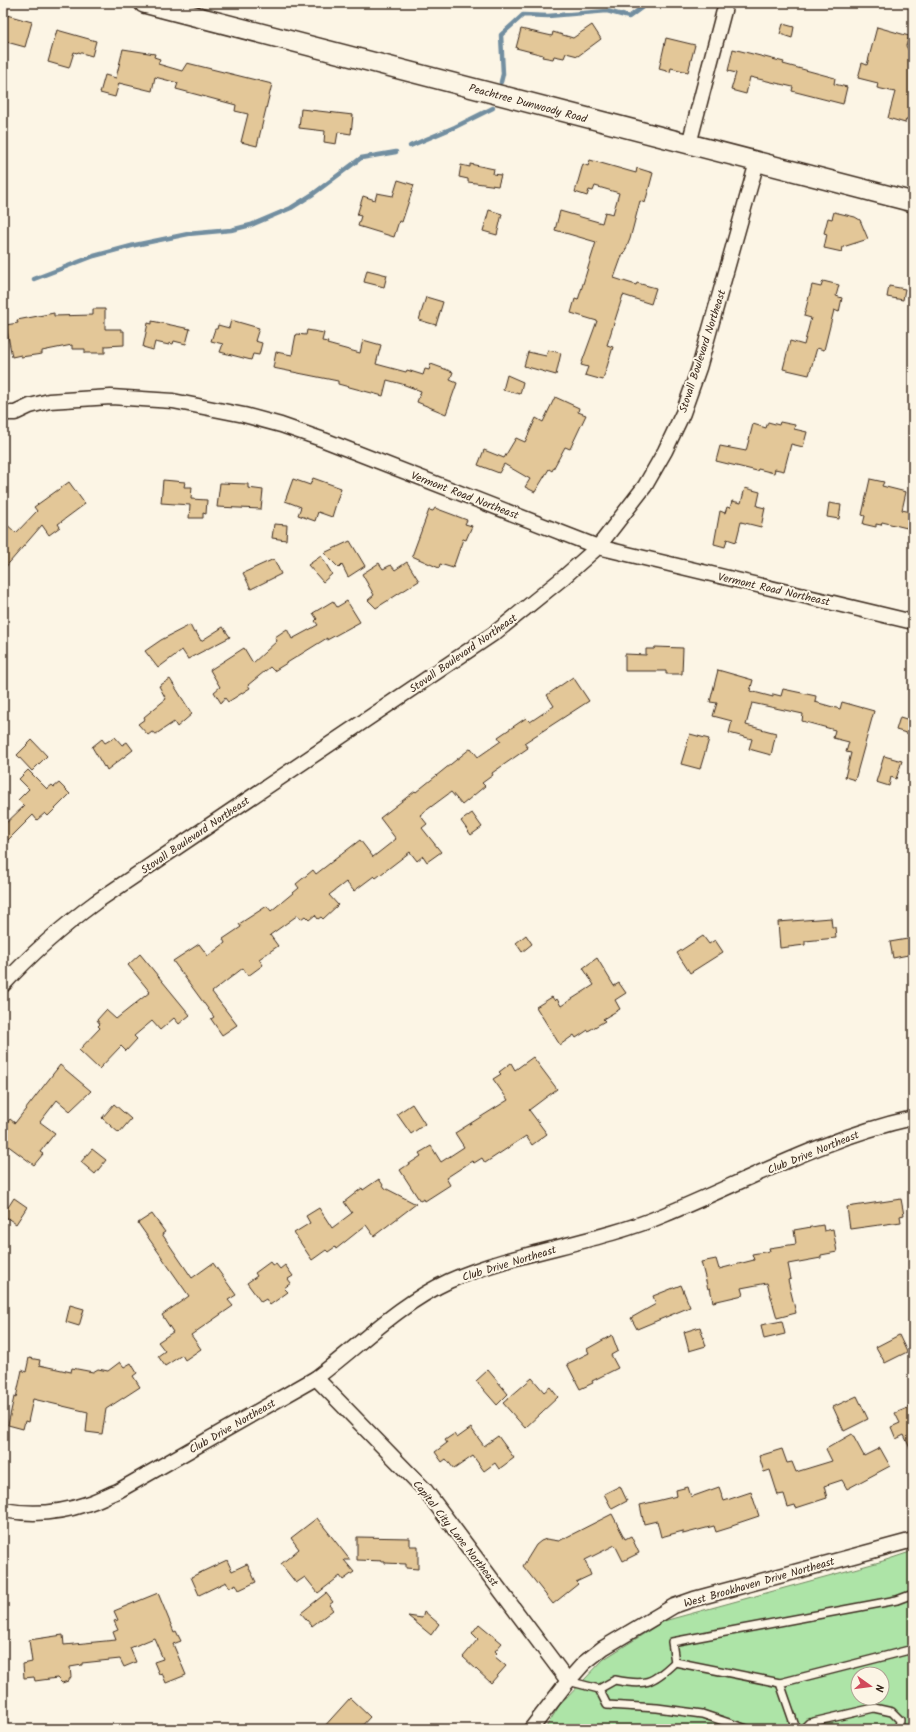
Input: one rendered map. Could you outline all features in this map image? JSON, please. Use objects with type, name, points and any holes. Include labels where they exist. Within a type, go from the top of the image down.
[{"type":"main road","name":"Peachtree Dunwoody Road","points":[[144,3],[913,202]]},
{"type":"street","points":[[689,144],[726,3]]},
{"type":"street","name":"Stovall Boulevard Northeast","points":[[3,985],[28,957],[54,934],[96,902],[496,632],[564,577],[598,547],[645,486],[665,451],[683,413],[699,368],[757,162]]},
{"type":"street","name":"Vermont Road Northeast","points":[[3,422],[9,413],[49,401],[111,397],[172,401],[244,415],[281,425],[324,440],[598,547],[913,622]]},
{"type":"street","name":"Club Drive Northeast","points":[[3,1510],[16,1513],[51,1512],[85,1505],[118,1491],[316,1378],[346,1356],[400,1309],[422,1295],[450,1281],[485,1268],[624,1229],[662,1216],[813,1150],[853,1135],[913,1118]]},
{"type":"street","name":"Capital City Lane Northeast","points":[[316,1378],[426,1491],[568,1681]]},
{"type":"street","name":"West Brookhaven Drive Northeast","points":[[530,1729],[584,1663],[603,1648],[674,1606],[739,1586],[913,1540]]},
{"type":"lane","points":[[675,1662],[672,1642],[897,1600],[913,1594]]},
{"type":"lane","points":[[675,1662],[780,1683],[913,1649]]},
{"type":"lane","points":[[568,1681],[600,1689],[614,1680],[633,1683],[649,1682],[662,1675],[675,1662]]},
{"type":"lane","points":[[780,1683],[796,1729]]},
{"type":"lane","points":[[600,1689],[606,1705],[657,1708],[702,1714],[747,1729]]},
{"type":"lane","points":[[802,1729],[809,1723],[874,1708],[892,1712],[900,1720],[899,1729]]},
{"type":"green space","points":[[913,1551],[913,1729],[545,1729],[559,1706],[604,1659],[664,1621],[883,1561]]},
{"type":"building","points":[[3,14],[32,22],[25,47],[3,41]]},
{"type":"building","points":[[783,24],[794,27],[792,38],[780,34]]},
{"type":"building","points":[[592,25],[601,39],[578,56],[566,53],[564,58],[554,56],[553,59],[542,57],[543,55],[516,48],[521,29],[552,36],[553,32],[573,38]]},
{"type":"building","points":[[877,27],[909,36],[906,46],[913,58],[913,102],[908,119],[906,119],[905,123],[888,118],[895,92],[877,88],[878,83],[858,78],[862,63],[867,65]]},
{"type":"building","points":[[57,30],[96,41],[92,56],[74,52],[69,68],[48,62]]},
{"type":"building","points":[[666,38],[695,45],[688,72],[671,68],[670,72],[659,69]]},
{"type":"building","points":[[123,49],[155,54],[154,57],[160,59],[158,64],[182,71],[187,63],[272,84],[257,146],[241,142],[248,114],[235,111],[236,105],[176,89],[178,83],[155,77],[152,91],[119,83],[115,97],[100,93],[105,75],[116,78]]},
{"type":"building","points":[[733,49],[784,62],[783,64],[835,78],[834,84],[847,87],[843,104],[792,91],[793,87],[750,77],[746,94],[731,90],[736,73],[728,71]]},
{"type":"building","points":[[301,109],[353,115],[351,134],[338,132],[336,144],[324,142],[325,131],[299,128]]},
{"type":"building","points":[[590,160],[636,173],[637,168],[653,173],[645,203],[640,201],[630,239],[614,278],[636,285],[637,283],[656,288],[651,304],[623,295],[607,345],[613,347],[603,380],[585,375],[588,367],[581,365],[597,321],[571,313],[575,299],[578,300],[596,242],[555,230],[560,211],[602,223],[605,212],[613,214],[619,193],[595,186],[593,191],[589,190],[587,196],[575,192],[583,164],[588,166]]},
{"type":"building","points":[[470,164],[494,169],[493,174],[501,175],[498,186],[468,182],[468,179],[459,177],[461,165],[470,167]]},
{"type":"building","points":[[398,180],[414,185],[402,222],[399,221],[394,237],[358,226],[361,216],[357,215],[363,196],[375,200],[377,193],[393,196]]},
{"type":"building","points":[[489,210],[502,214],[497,235],[483,231]]},
{"type":"building","points":[[834,212],[855,217],[860,220],[868,239],[843,247],[842,252],[824,248],[827,234],[824,233],[828,218],[832,219]]},
{"type":"building","points":[[367,270],[387,275],[384,287],[364,282]]},
{"type":"building","points":[[823,281],[839,285],[836,296],[842,298],[839,312],[834,310],[824,350],[817,348],[809,375],[783,369],[790,341],[804,345],[811,318],[804,316],[812,285],[821,287]]},
{"type":"building","points":[[889,286],[905,289],[903,300],[887,297]]},
{"type":"building","points":[[426,297],[443,302],[436,325],[419,320]]},
{"type":"building","points":[[93,309],[105,309],[105,329],[121,329],[121,331],[124,331],[124,345],[105,346],[105,353],[85,353],[85,349],[72,349],[72,345],[42,351],[42,354],[12,357],[6,325],[18,323],[17,320],[54,313],[54,316],[93,315]]},
{"type":"building","points":[[231,320],[259,328],[255,341],[262,343],[259,355],[253,354],[251,360],[220,352],[223,344],[211,341],[218,325],[229,328]]},
{"type":"building","points":[[152,321],[190,329],[186,344],[174,341],[173,344],[169,343],[169,345],[155,342],[153,350],[143,347],[148,323],[152,324]]},
{"type":"building","points":[[307,330],[324,333],[322,341],[328,342],[327,344],[360,353],[363,340],[381,345],[376,364],[406,372],[407,370],[423,375],[425,369],[429,370],[431,364],[453,372],[450,380],[457,383],[446,414],[417,402],[421,391],[387,380],[383,396],[338,384],[338,381],[273,368],[276,352],[292,355],[296,334],[306,335]]},
{"type":"building","points":[[548,350],[561,353],[556,375],[524,366],[528,352],[546,356]]},
{"type":"building","points":[[507,375],[523,382],[520,394],[503,390]]},
{"type":"building","points":[[555,397],[579,408],[578,412],[586,415],[570,449],[565,447],[552,471],[549,469],[535,492],[525,487],[530,479],[504,464],[499,473],[478,465],[484,450],[504,458],[516,438],[525,442],[536,418],[543,422]]},
{"type":"building","points":[[768,422],[779,425],[780,422],[795,425],[794,429],[807,432],[803,447],[791,444],[784,471],[775,469],[774,473],[758,469],[757,471],[716,461],[720,446],[746,451],[753,424],[766,428]]},
{"type":"building","points":[[313,478],[341,488],[332,517],[318,512],[315,521],[298,515],[301,507],[285,501],[293,479],[310,485]]},
{"type":"building","points":[[870,479],[884,482],[882,486],[906,492],[902,510],[911,512],[907,528],[882,522],[881,525],[876,524],[876,527],[863,524],[865,516],[862,515]]},
{"type":"building","points":[[163,480],[185,482],[184,487],[192,487],[191,499],[207,500],[206,514],[203,513],[203,518],[189,518],[190,505],[161,503]]},
{"type":"building","points":[[69,482],[85,504],[58,524],[60,527],[49,535],[42,525],[3,570],[3,521],[16,533],[37,511],[34,507]]},
{"type":"building","points":[[220,483],[248,484],[248,488],[263,490],[261,509],[217,507]]},
{"type":"building","points":[[745,488],[760,492],[757,506],[765,508],[761,527],[741,522],[736,542],[727,539],[725,547],[714,544],[720,511],[725,513],[727,507],[730,508],[732,501],[741,503]]},
{"type":"building","points":[[829,503],[841,505],[839,519],[827,517]]},
{"type":"building","points":[[435,508],[467,520],[465,524],[472,526],[466,540],[463,539],[453,568],[440,564],[439,568],[412,556],[429,510],[433,511]]},
{"type":"building","points":[[274,524],[287,525],[286,540],[272,538]]},
{"type":"building","points":[[350,541],[365,566],[348,577],[342,565],[339,568],[324,553]]},
{"type":"building","points":[[321,556],[332,574],[323,582],[308,565]]},
{"type":"building","points":[[274,559],[281,574],[251,589],[243,573]]},
{"type":"building","points":[[407,562],[419,581],[376,608],[368,600],[374,595],[362,574],[379,563],[383,569],[391,565],[395,570]]},
{"type":"building","points":[[333,601],[337,607],[347,601],[360,622],[327,640],[327,638],[274,671],[270,667],[248,685],[250,688],[228,702],[225,698],[221,703],[214,692],[220,687],[210,670],[244,648],[253,663],[277,641],[275,637],[287,629],[292,639],[318,625],[315,621],[317,619],[313,613]]},
{"type":"building","points":[[190,625],[194,633],[196,632],[201,641],[223,627],[230,637],[188,659],[182,650],[158,668],[145,651],[161,640]]},
{"type":"building","points":[[655,647],[683,648],[682,674],[666,674],[666,671],[625,671],[625,654],[646,655],[646,649],[654,649]]},
{"type":"building","points":[[718,670],[753,680],[750,691],[773,697],[773,694],[781,696],[783,689],[816,696],[815,702],[840,709],[842,702],[874,711],[855,780],[845,777],[851,753],[846,752],[849,742],[833,738],[835,730],[802,721],[803,714],[752,703],[746,725],[776,733],[771,755],[749,749],[752,739],[729,733],[732,721],[713,716],[717,703],[710,702]]},
{"type":"building","points":[[573,677],[589,701],[524,743],[528,748],[492,773],[493,775],[482,783],[485,786],[462,805],[451,792],[420,815],[427,824],[422,828],[441,852],[427,862],[423,856],[417,861],[410,852],[376,878],[374,876],[354,891],[346,882],[329,895],[338,905],[323,919],[321,917],[318,919],[315,915],[309,920],[305,916],[301,919],[298,915],[270,935],[278,946],[259,959],[263,965],[248,976],[243,968],[212,992],[237,1025],[222,1035],[211,1019],[214,1017],[173,961],[199,944],[208,956],[225,943],[223,939],[241,927],[239,924],[267,906],[271,911],[299,888],[296,884],[313,870],[316,874],[360,840],[373,857],[396,839],[380,818],[415,791],[416,792],[471,748],[478,757],[501,741],[498,737],[526,718],[530,722],[554,706],[547,695]]},
{"type":"building","points":[[170,679],[192,714],[177,727],[174,722],[156,734],[152,732],[148,735],[138,724],[145,719],[144,717],[166,699],[159,686]]},
{"type":"building","points":[[900,717],[913,721],[913,735],[896,730]]},
{"type":"building","points":[[690,734],[709,739],[700,769],[681,764]]},
{"type":"building","points":[[115,737],[122,745],[127,742],[133,750],[107,770],[92,747],[102,739],[105,743]]},
{"type":"building","points":[[32,740],[47,756],[32,771],[17,755]]},
{"type":"building","points":[[884,756],[902,761],[896,779],[891,777],[889,786],[876,782]]},
{"type":"building","points":[[28,770],[47,789],[52,785],[54,787],[59,783],[70,794],[48,816],[45,813],[37,820],[33,815],[3,845],[3,826],[24,806],[18,800],[29,789],[19,779]]},
{"type":"building","points":[[472,813],[482,827],[471,835],[461,821]]},
{"type":"building","points":[[831,918],[832,927],[835,927],[836,938],[805,941],[805,945],[780,948],[778,922]]},
{"type":"building","points":[[526,935],[532,944],[522,952],[516,943]]},
{"type":"building","points":[[703,936],[709,944],[715,940],[723,952],[690,973],[677,953]]},
{"type":"building","points":[[913,938],[913,954],[893,958],[890,942]]},
{"type":"building","points":[[140,954],[190,1015],[179,1024],[174,1018],[160,1030],[152,1021],[134,1036],[137,1039],[126,1051],[121,1046],[99,1069],[79,1050],[100,1028],[98,1026],[100,1024],[97,1020],[106,1010],[116,1019],[150,992],[128,965]]},
{"type":"building","points":[[597,958],[614,986],[619,983],[626,993],[615,1000],[620,1009],[603,1019],[605,1021],[576,1038],[574,1035],[560,1045],[536,1007],[552,997],[555,1001],[557,999],[561,1006],[594,985],[583,968]]},
{"type":"building","points":[[533,1057],[557,1089],[529,1110],[547,1134],[532,1145],[526,1136],[485,1163],[482,1158],[474,1163],[472,1161],[446,1178],[450,1185],[425,1201],[424,1199],[420,1201],[400,1170],[421,1156],[419,1153],[431,1146],[441,1162],[464,1147],[455,1133],[508,1100],[493,1079],[501,1074],[499,1072],[511,1063],[515,1070]]},
{"type":"building","points":[[60,1065],[91,1091],[70,1111],[57,1100],[40,1122],[55,1133],[40,1152],[43,1154],[34,1165],[3,1142],[3,1128],[10,1119],[15,1123]]},
{"type":"building","points":[[114,1104],[131,1119],[119,1133],[102,1118]]},
{"type":"building","points":[[412,1104],[425,1124],[411,1134],[397,1114]]},
{"type":"building","points":[[92,1149],[106,1160],[95,1174],[81,1162]]},
{"type":"building","points":[[379,1179],[385,1188],[416,1204],[374,1236],[366,1225],[336,1249],[335,1247],[328,1252],[326,1250],[312,1260],[294,1233],[310,1223],[306,1216],[319,1208],[332,1228],[352,1213],[344,1202],[362,1188],[363,1190]]},
{"type":"building","points":[[14,1198],[27,1207],[16,1224],[3,1215]]},
{"type":"building","points":[[901,1199],[904,1215],[900,1216],[901,1222],[850,1229],[847,1207]]},
{"type":"building","points":[[152,1214],[165,1232],[162,1234],[192,1278],[213,1263],[236,1295],[228,1300],[233,1306],[191,1335],[201,1349],[185,1360],[182,1355],[165,1366],[158,1356],[165,1351],[158,1342],[173,1332],[162,1315],[189,1296],[138,1223]]},
{"type":"building","points":[[823,1225],[824,1231],[833,1229],[837,1252],[821,1255],[821,1258],[788,1264],[791,1279],[788,1280],[796,1313],[777,1318],[767,1283],[741,1288],[743,1295],[713,1302],[701,1262],[716,1259],[719,1269],[754,1260],[752,1254],[770,1251],[769,1248],[796,1244],[794,1230]]},
{"type":"building","points":[[270,1262],[273,1266],[276,1264],[280,1269],[285,1265],[293,1276],[288,1279],[291,1283],[284,1288],[288,1292],[270,1305],[266,1299],[261,1302],[247,1283],[257,1276],[255,1273]]},
{"type":"building","points":[[681,1285],[690,1307],[637,1329],[631,1318],[656,1304],[653,1296]]},
{"type":"building","points":[[70,1305],[84,1309],[79,1326],[66,1322]]},
{"type":"building","points":[[782,1321],[785,1334],[764,1339],[761,1325]]},
{"type":"building","points":[[700,1327],[706,1346],[689,1351],[684,1332]]},
{"type":"building","points":[[612,1335],[618,1351],[611,1355],[618,1368],[580,1389],[567,1364],[589,1353],[587,1349]]},
{"type":"building","points":[[899,1335],[907,1352],[885,1363],[876,1347]]},
{"type":"building","points":[[29,1358],[40,1360],[39,1365],[71,1372],[72,1368],[93,1372],[98,1369],[108,1371],[120,1362],[124,1367],[131,1363],[137,1373],[133,1376],[140,1387],[106,1409],[102,1434],[86,1432],[88,1412],[33,1399],[28,1422],[25,1421],[23,1429],[8,1425],[22,1370],[26,1372]]},
{"type":"building","points":[[488,1370],[508,1394],[497,1405],[476,1381]]},
{"type":"building","points":[[532,1378],[544,1392],[550,1387],[558,1397],[525,1428],[503,1403]]},
{"type":"building","points":[[857,1396],[868,1419],[844,1431],[833,1407]]},
{"type":"building","points":[[913,1406],[913,1455],[904,1435],[896,1439],[891,1427],[900,1423],[895,1413]]},
{"type":"building","points":[[471,1428],[484,1446],[498,1436],[514,1458],[499,1469],[495,1463],[484,1471],[473,1456],[454,1469],[446,1459],[442,1462],[435,1452],[447,1443],[445,1440],[454,1434],[457,1438]]},
{"type":"building","points":[[852,1434],[864,1456],[880,1448],[890,1466],[847,1489],[842,1480],[824,1486],[827,1498],[796,1508],[795,1505],[788,1507],[784,1494],[778,1495],[770,1470],[764,1472],[759,1456],[782,1449],[787,1463],[792,1462],[796,1472],[832,1461],[826,1449]]},
{"type":"building","points":[[620,1486],[627,1501],[612,1509],[604,1494]]},
{"type":"building","points":[[688,1487],[691,1497],[719,1487],[724,1501],[751,1492],[759,1516],[716,1532],[714,1526],[683,1534],[683,1531],[661,1537],[657,1521],[644,1524],[640,1505],[677,1496],[676,1490]]},
{"type":"building","points":[[612,1514],[625,1539],[631,1536],[639,1553],[623,1561],[615,1545],[585,1560],[591,1575],[576,1582],[578,1584],[553,1604],[523,1566],[536,1545],[546,1539],[559,1541]]},
{"type":"building","points":[[317,1518],[350,1560],[344,1560],[354,1572],[343,1580],[340,1576],[318,1593],[305,1577],[296,1583],[281,1564],[299,1549],[291,1538]]},
{"type":"building","points":[[357,1537],[410,1538],[410,1546],[418,1546],[418,1569],[406,1568],[406,1564],[385,1563],[385,1561],[357,1560]]},
{"type":"building","points":[[227,1560],[232,1571],[247,1564],[256,1582],[239,1590],[236,1584],[229,1588],[226,1582],[199,1595],[191,1577]]},
{"type":"building","points":[[158,1593],[174,1632],[176,1631],[181,1641],[173,1644],[186,1675],[166,1683],[162,1673],[159,1674],[154,1662],[163,1659],[154,1638],[130,1648],[136,1662],[124,1667],[120,1659],[82,1663],[82,1665],[70,1667],[71,1677],[68,1681],[62,1683],[57,1678],[35,1681],[34,1677],[24,1678],[23,1664],[32,1662],[29,1640],[63,1635],[64,1645],[116,1640],[113,1632],[118,1630],[114,1621],[118,1620],[114,1611]]},
{"type":"building","points":[[326,1593],[333,1602],[329,1605],[333,1610],[312,1626],[301,1613]]},
{"type":"building","points":[[424,1611],[439,1624],[431,1635],[408,1616],[422,1618]]},
{"type":"building","points":[[479,1624],[502,1643],[495,1651],[497,1653],[494,1656],[506,1666],[491,1683],[463,1657],[478,1639],[472,1633]]},
{"type":"building","points":[[350,1698],[370,1717],[359,1729],[322,1729]]},
{"type":"waterway","points":[[501,82],[503,74],[501,35],[523,15],[548,16],[607,11],[629,17],[648,3]]},
{"type":"waterway","points":[[410,146],[455,127],[493,108]]},
{"type":"waterway","points":[[34,279],[94,256],[135,245],[188,234],[231,230],[251,225],[291,208],[313,194],[361,158],[396,152]]}]
